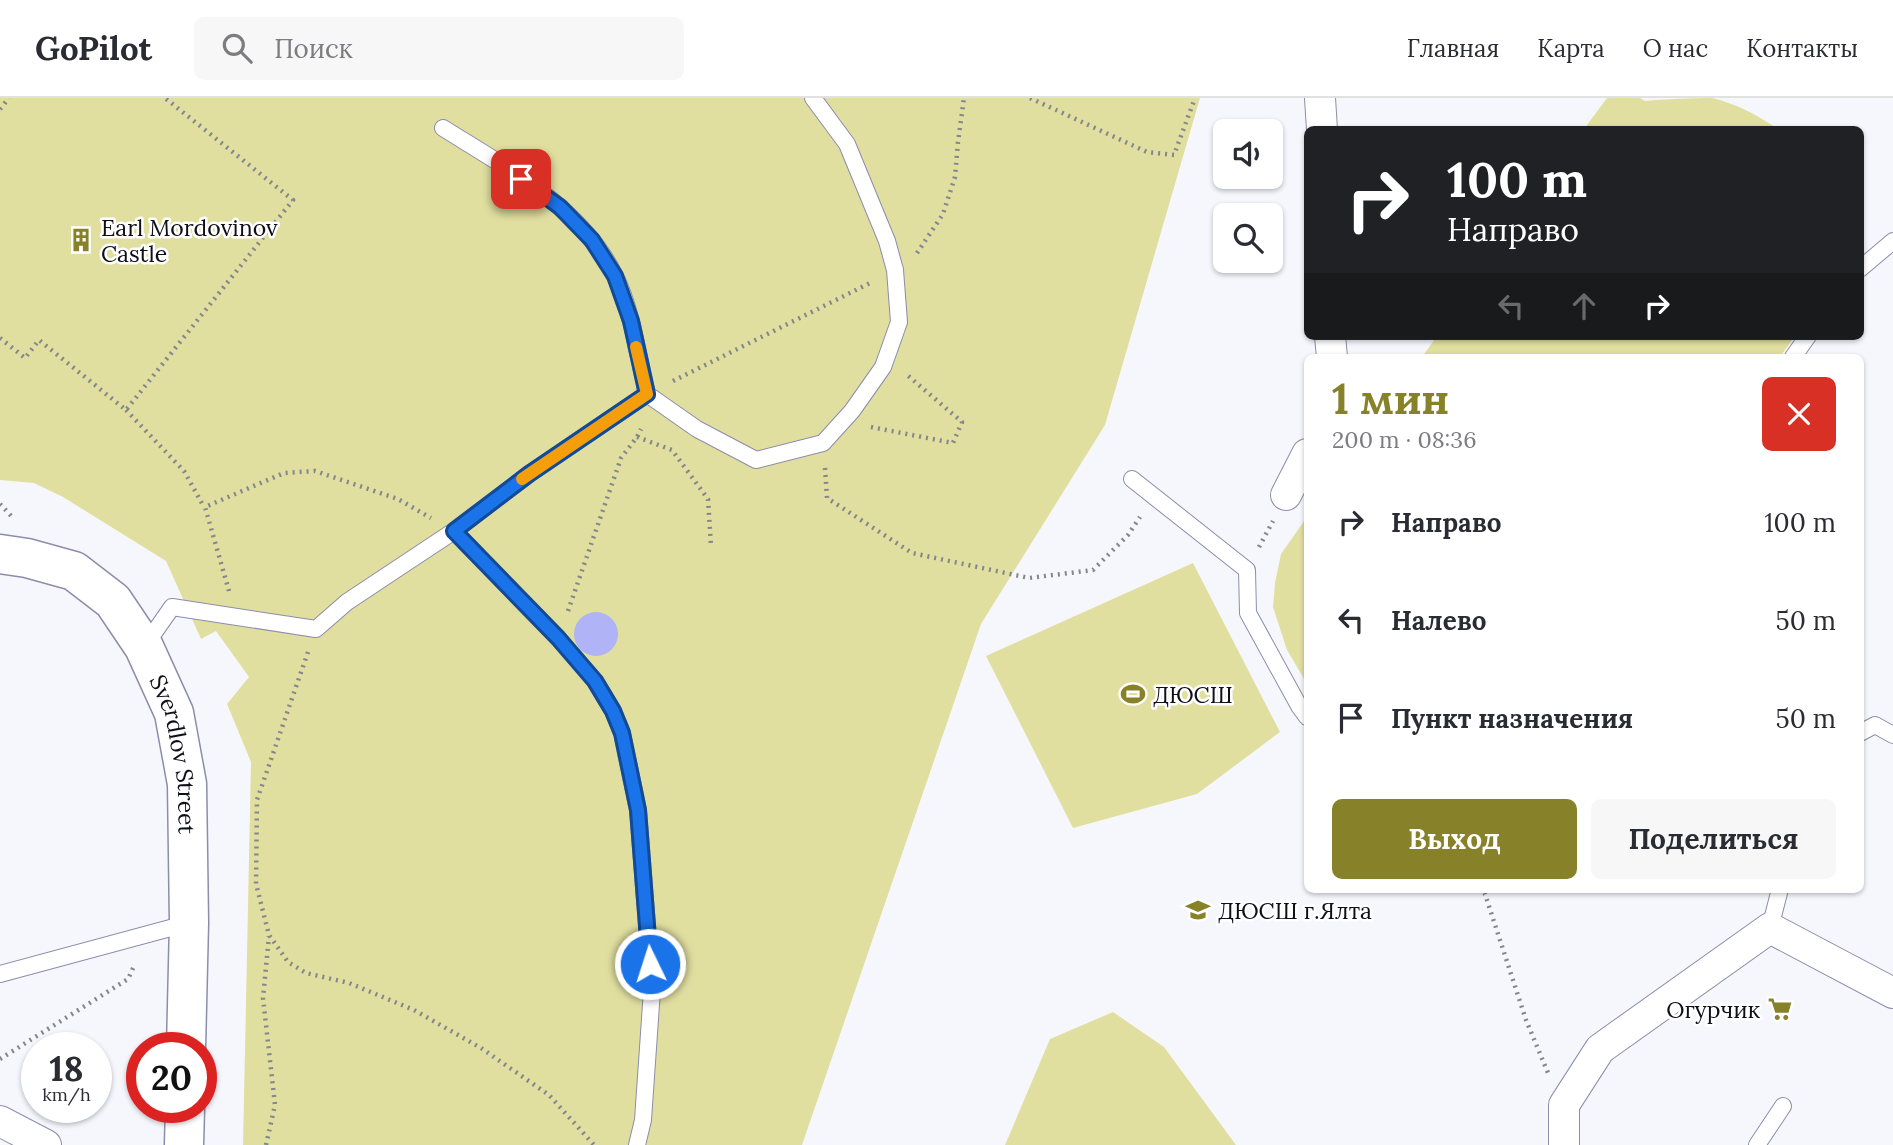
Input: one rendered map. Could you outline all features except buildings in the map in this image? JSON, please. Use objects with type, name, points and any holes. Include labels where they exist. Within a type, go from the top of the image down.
[{"type":"main road","name":"Sverdlov Street","points":[[0,554],[27,558],[74,571],[113,601],[144,647],[174,713],[187,784],[186,1032]]},
{"type":"main road","points":[[184,1145],[185,1123]]},
{"type":"street","points":[[1320,98],[1322,126]]},
{"type":"street","points":[[1286,495],[1304,460]]},
{"type":"street","points":[[1564,1145],[1564,1105],[1600,1049],[1770,928],[1893,993]]},
{"type":"street","points":[[0,1121],[46,1145]]},
{"type":"lane","points":[[443,128],[502,164],[560,207],[592,240],[619,287],[631,321],[647,394],[697,429],[756,460],[823,443],[852,411],[883,368],[900,322],[895,270],[887,241],[847,144],[813,98]]},
{"type":"lane","points":[[1864,266],[1893,241]]},
{"type":"lane","points":[[144,647],[173,607],[316,629],[347,602],[454,531],[529,474],[647,394]]},
{"type":"lane","points":[[1132,478],[1247,570],[1248,613],[1304,713]]},
{"type":"lane","points":[[454,531],[558,638],[595,681],[613,711],[622,733],[638,810],[652,990],[643,1120],[637,1145]]},
{"type":"lane","points":[[1864,731],[1875,725],[1893,735]]},
{"type":"lane","points":[[1770,928],[1779,893]]},
{"type":"lane","points":[[0,974],[188,923]]},
{"type":"lane","points":[[1758,1145],[1783,1106]]},
{"type":"path","points":[[0,109],[9,98]]},
{"type":"path","points":[[127,410],[293,200],[165,98]]},
{"type":"path","points":[[558,638],[621,458],[638,437],[646,417],[647,394],[914,259],[943,214],[955,177],[964,98]]},
{"type":"path","points":[[1030,98],[1147,152],[1174,155],[1195,98]]},
{"type":"path","points":[[0,338],[25,358],[39,340],[127,410],[184,471],[205,507],[236,615]]},
{"type":"path","points":[[842,422],[953,443],[962,422],[887,357]]},
{"type":"path","points":[[638,437],[672,450],[708,499],[711,546]]},
{"type":"path","points":[[823,443],[827,498],[912,553],[1029,578],[1093,570],[1128,535],[1154,496]]},
{"type":"path","points":[[205,507],[284,473],[315,471],[398,499],[454,531]]},
{"type":"path","points":[[1247,570],[1286,495]]},
{"type":"path","points":[[266,1145],[275,1105],[263,998],[269,935],[256,884],[257,800],[316,629]]},
{"type":"path","points":[[1484,893],[1525,1020],[1564,1105]]},
{"type":"path","points":[[0,1059],[128,979],[147,934]]},
{"type":"path","points":[[269,935],[288,962],[306,973],[349,983],[414,1010],[481,1048],[549,1095],[594,1145]]},
{"type":"shaded area","points":[[0,98],[1200,98],[1105,425],[981,624],[802,1145],[243,1145],[251,762],[227,704],[249,677],[216,631],[201,639],[166,561],[63,497],[34,483],[0,480]]},
{"type":"shaded area","points":[[1607,98],[1640,98],[1645,101],[1712,98],[1746,110],[1774,126],[1586,126]]},
{"type":"shaded area","points":[[1434,340],[1792,340],[1782,354],[1424,354]]},
{"type":"shaded area","name":"ДЮСШ","points":[[1304,521],[1304,679],[1287,650],[1273,607],[1281,554]]},
{"type":"shaded area","name":"ДЮСШ","points":[[1193,563],[1280,732],[1197,794],[1073,828],[986,656]]},
{"type":"shaded area","points":[[1113,1012],[1164,1047],[1236,1145],[1005,1145],[1050,1039]]},
{"type":"water","points":[[596,612],[605,613],[612,618],[617,625],[617,643],[612,650],[605,655],[596,656],[587,655],[580,650],[575,643],[574,634],[575,625],[580,618],[587,613]]},
{"type":"slow traffic","points":[[522,479],[647,394],[636,347]]},
{"type":"place","name":"Earl Mordovinov Castle","points":[[81,240]]},
{"type":"place","name":"ДЮСШ","points":[[1133,694]]},
{"type":"place","name":"ДЮСШ г.Ялта","points":[[1198,910]]},
{"type":"place","name":"Огурчик","points":[[1780,1009]]},
{"type":"route","points":[[521,179],[560,207],[592,240],[615,276],[631,321],[647,394],[529,474],[454,531],[558,638],[595,681],[613,711],[622,733],[638,810],[650,964]]}]
